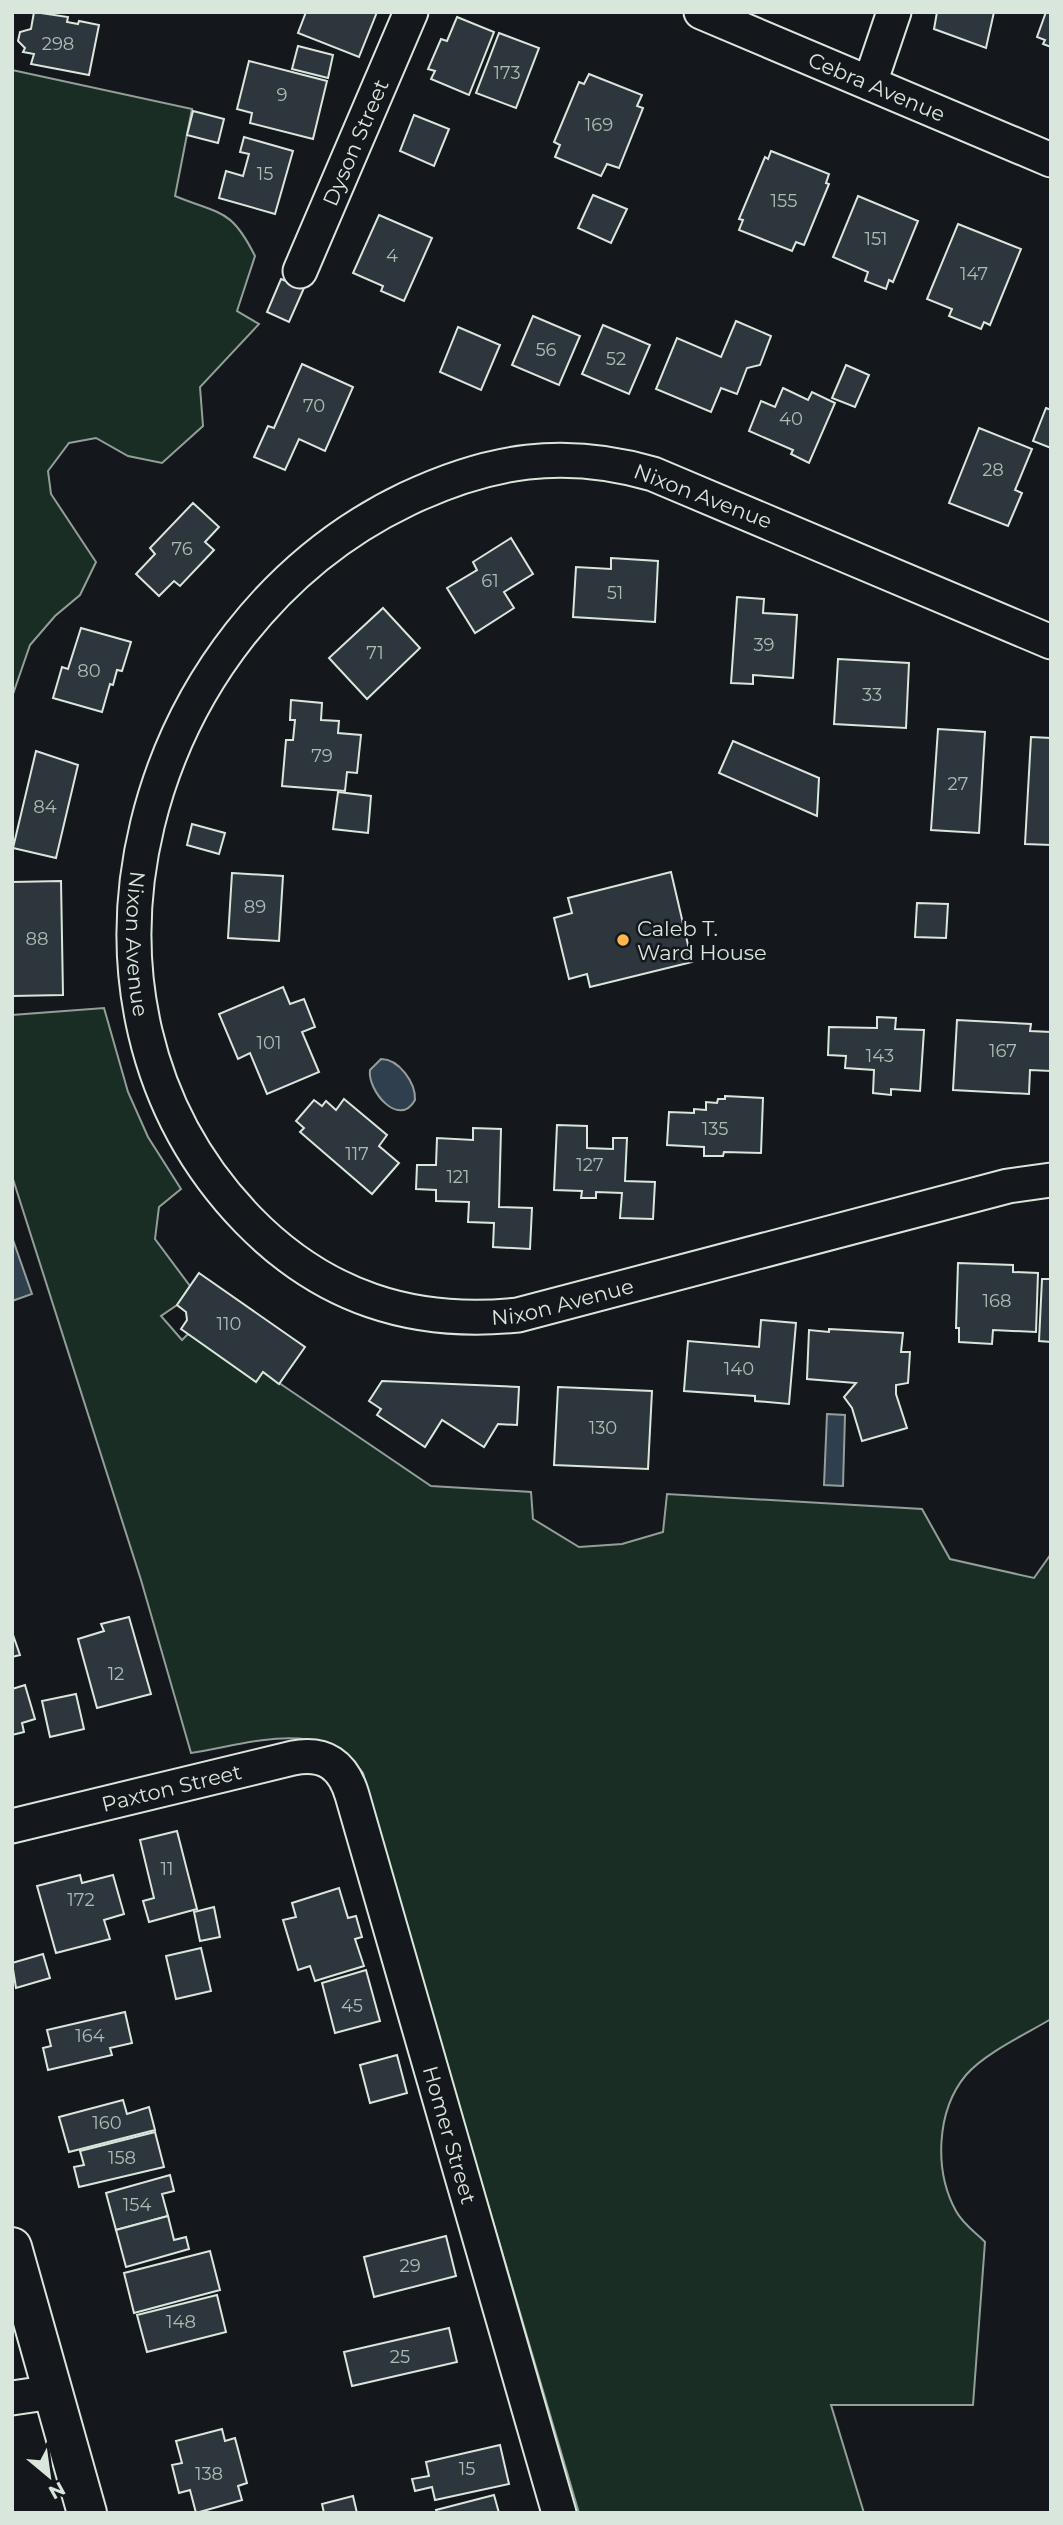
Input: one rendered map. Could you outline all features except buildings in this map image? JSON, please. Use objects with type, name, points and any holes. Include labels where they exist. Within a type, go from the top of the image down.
[{"type":"main road","points":[[12,2247],[87,2513]]},
{"type":"street","name":"Dyson Street","points":[[300,271],[411,12]]},
{"type":"street","name":"Cebra Avenue","points":[[701,12],[1051,160]]},
{"type":"street","points":[[870,83],[894,12]]},
{"type":"street","name":"Nixon Avenue","points":[[1051,642],[653,474],[623,465],[557,460],[479,469],[399,503],[346,534],[299,571],[235,641],[203,691],[163,774],[139,854],[132,934],[135,986],[151,1060],[169,1108],[205,1170],[234,1206],[289,1258],[354,1294],[401,1310],[459,1319],[518,1315],[1008,1186],[1051,1180]]},
{"type":"street","name":"Paxton Street","points":[[12,1826],[293,1758],[306,1756],[331,1761]]},
{"type":"street","name":"Homer Street","points":[[331,1761],[349,1784],[559,2513]]},
{"type":"street","points":[[12,2398],[53,2392]]},
{"type":"green space","points":[[12,70],[192,109],[175,196],[223,215],[247,240],[255,256],[237,311],[259,324],[200,387],[203,426],[162,463],[128,456],[96,438],[69,443],[48,471],[51,494],[96,562],[80,595],[55,616],[30,645],[12,697]]},
{"type":"green space","points":[[104,1008],[128,1092],[148,1137],[181,1189],[159,1207],[155,1239],[190,1286],[177,1305],[161,1316],[182,1340],[188,1334],[263,1372],[431,1486],[531,1492],[533,1519],[579,1547],[622,1544],[663,1532],[667,1494],[922,1509],[950,1559],[1034,1578],[1051,1554],[1051,2019],[974,2067],[956,2090],[944,2123],[942,2160],[949,2195],[962,2220],[985,2242],[973,2405],[831,2405],[864,2513],[579,2513],[363,1773],[346,1755],[306,1739],[260,1740],[191,1753],[141,1580],[12,1176],[12,1015]]},
{"type":"water","points":[[381,1059],[400,1067],[413,1086],[415,1100],[408,1108],[393,1109],[385,1103],[374,1087],[370,1070]]},
{"type":"water","points":[[12,1237],[32,1294],[12,1301]]},
{"type":"water","points":[[827,1414],[845,1415],[843,1486],[824,1485]]},
{"type":"place","name":"Caleb T. Ward House","points":[[623,940]]}]
